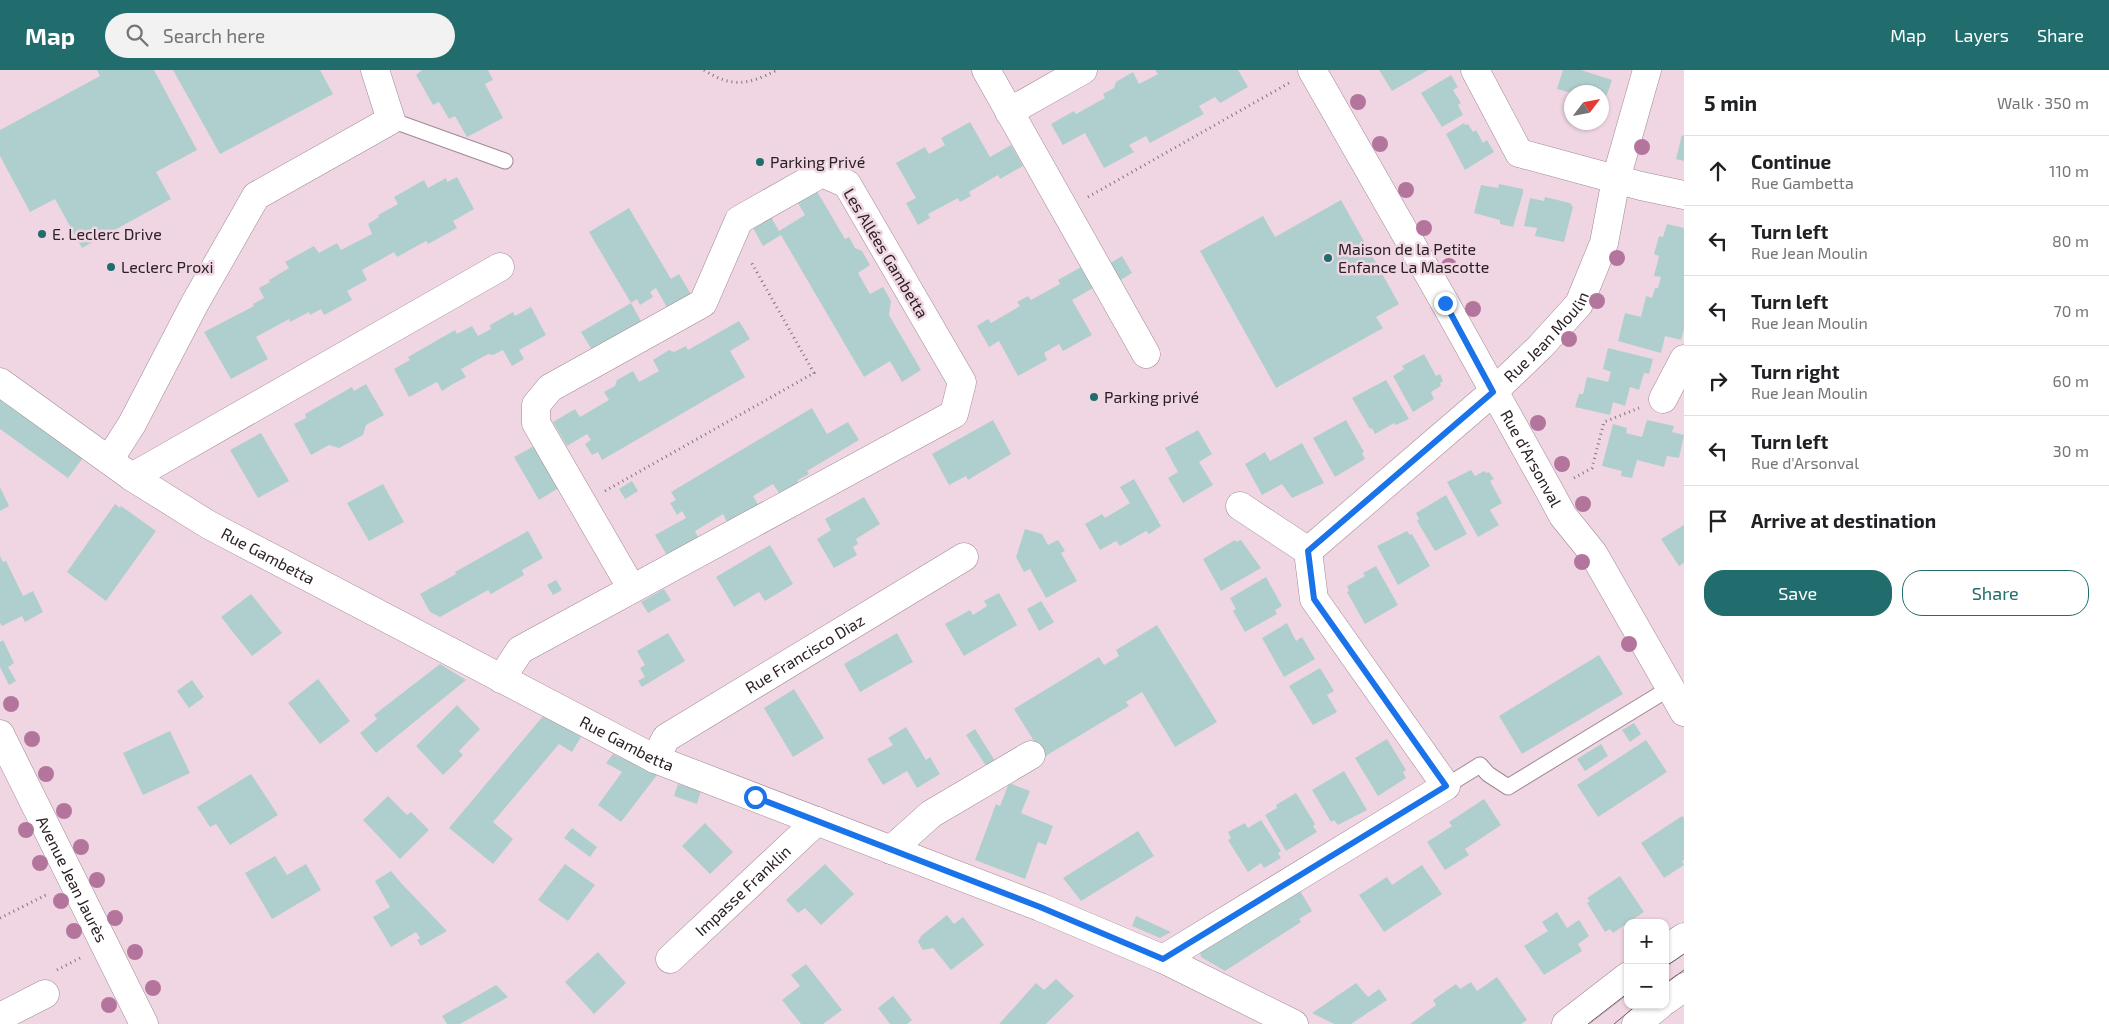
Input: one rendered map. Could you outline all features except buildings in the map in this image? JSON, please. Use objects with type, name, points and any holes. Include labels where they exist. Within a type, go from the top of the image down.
[{"type":"street","points":[[109,460],[132,424],[195,303],[256,196],[391,120],[375,70]]},
{"type":"street","points":[[986,70],[1146,354]]},
{"type":"street","points":[[1009,112],[1083,70]]},
{"type":"street","name":"Rue d'Arsonval","points":[[1312,70],[1445,303],[1563,516],[1593,553],[1684,712]]},
{"type":"street","points":[[1475,70],[1520,152],[1616,179],[1684,195]]},
{"type":"street","name":"Rue Jean Moulin","points":[[1308,551],[1493,392],[1540,347],[1579,304],[1604,242],[1616,179],[1647,70]]},
{"type":"street","name":"Les Allées Gambetta","points":[[501,679],[520,650],[954,414],[962,382],[847,184],[822,173],[739,220],[703,303],[550,388],[536,405],[536,423],[632,589]]},
{"type":"street","points":[[132,477],[500,266]]},
{"type":"street","points":[[1663,399],[1684,359]]},
{"type":"street","name":"Rue Gambetta","points":[[0,382],[132,477],[209,525],[655,759],[1040,907],[1163,959],[1294,1024]]},
{"type":"street","points":[[1163,959],[1446,786],[1314,599],[1308,551],[1240,506]]},
{"type":"street","name":"Rue Francisco Diaz","points":[[655,759],[666,738],[964,558]]},
{"type":"street","name":"Avenue Jean Jaurès","points":[[0,734],[144,1024]]},
{"type":"street","points":[[892,850],[931,814],[1031,755]]},
{"type":"street","name":"Impasse Franklin","points":[[670,959],[817,821]]},
{"type":"street","points":[[1669,947],[1684,937]]},
{"type":"street","points":[[1566,1024],[1624,979]]},
{"type":"street","points":[[0,1017],[48,983]]},
{"type":"street","points":[[1669,998],[1684,987]]},
{"type":"street","points":[[1636,1024],[1655,1009]]},
{"type":"lane","points":[[391,120],[505,161]]},
{"type":"lane","points":[[1446,786],[1480,765],[1488,774],[1508,787],[1670,688]]},
{"type":"path","points":[[704,70],[718,79],[744,84],[777,70]]},
{"type":"path","points":[[1064,210],[1312,70]]},
{"type":"path","points":[[614,486],[814,373],[746,254]]},
{"type":"path","points":[[1550,492],[1592,468],[1604,422],[1663,399]]},
{"type":"path","points":[[0,918],[73,881]]},
{"type":"path","points":[[48,983],[105,946]]},
{"type":"tram line","points":[[1669,964],[1684,954]]},
{"type":"tram line","points":[[1669,981],[1684,970]]},
{"type":"tram line","points":[[1588,1024],[1624,996]]},
{"type":"tram line","points":[[1614,1024],[1632,1009]]},
{"type":"place","name":"Parking Privé","points":[[760,162]]},
{"type":"place","name":"E. Leclerc Drive","points":[[42,234]]},
{"type":"place","name":"Maison de la Petite Enfance La Mascotte","points":[[1328,258]]},
{"type":"place","name":"Leclerc Proxi","points":[[111,267]]},
{"type":"place","name":"Parking privé","points":[[1094,397]]},
{"type":"route","points":[[755,797],[1040,907],[1163,959],[1446,786],[1314,599],[1308,551],[1493,392],[1445,303]]}]
